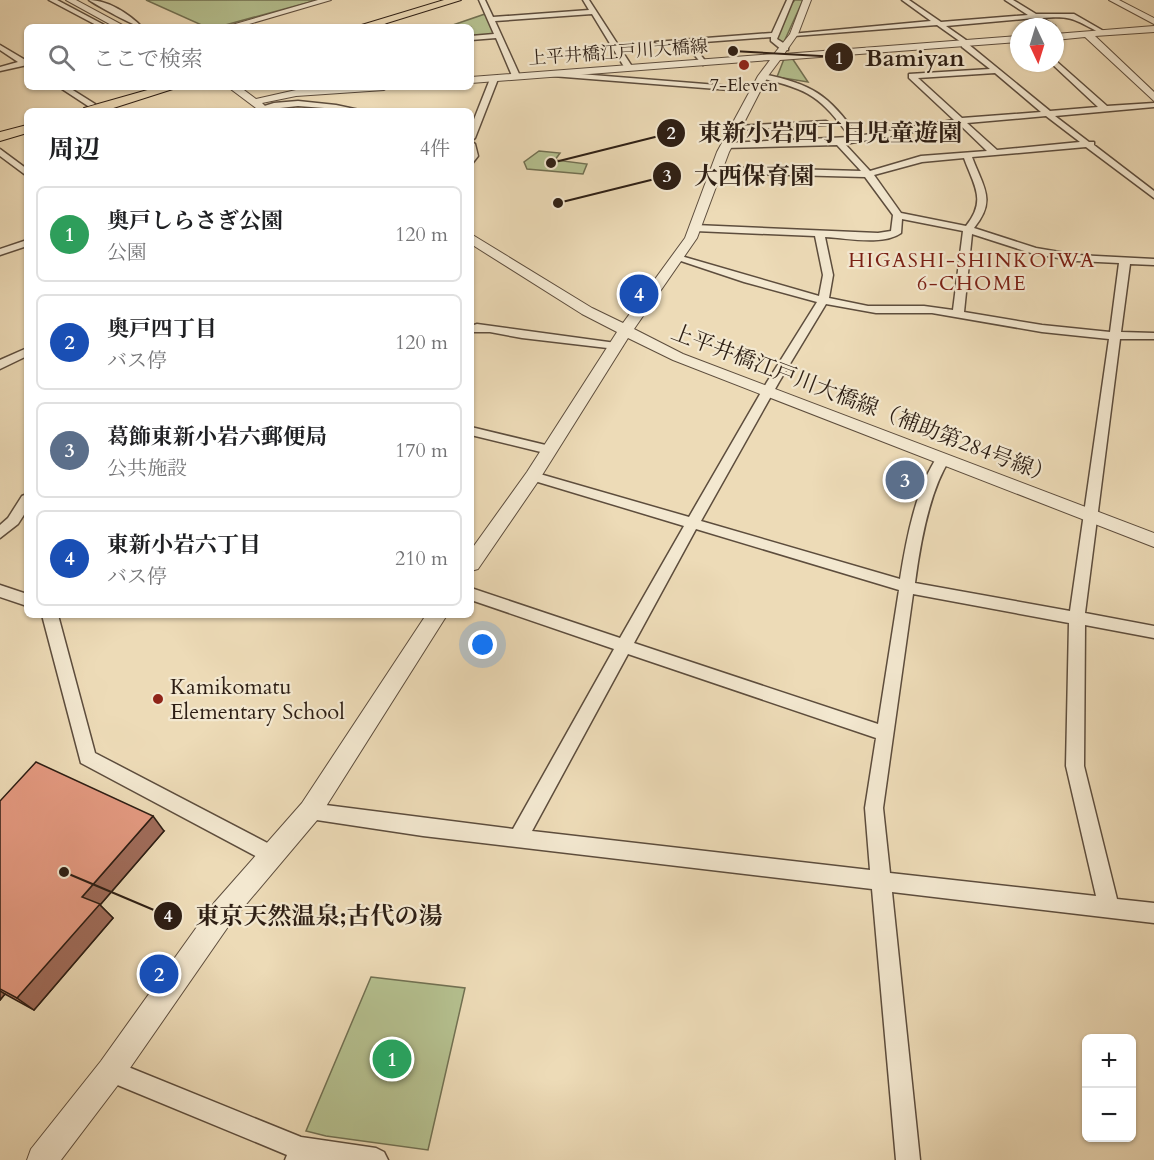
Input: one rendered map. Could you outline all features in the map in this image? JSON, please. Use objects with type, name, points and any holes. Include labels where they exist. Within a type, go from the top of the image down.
[{"type":"main road","points":[[372,24],[456,0]]},
{"type":"main road","points":[[389,24],[473,0]]},
{"type":"main road","points":[[98,108],[142,90]]},
{"type":"main road","points":[[98,108],[162,90]]},
{"type":"main road","points":[[0,130],[24,124]]},
{"type":"main road","points":[[0,137],[24,130]]},
{"type":"street","points":[[52,0],[99,24]]},
{"type":"street","points":[[70,0],[116,24]]},
{"type":"street","points":[[92,0],[124,15],[134,24]]},
{"type":"street","points":[[240,24],[327,0]]},
{"type":"street","points":[[482,0],[516,76]]},
{"type":"street","points":[[586,0],[629,68]]},
{"type":"street","points":[[782,53],[773,40],[790,0]]},
{"type":"street","points":[[474,560],[532,476],[695,228],[715,170],[763,76],[794,34],[807,0]]},
{"type":"street","points":[[905,0],[965,43],[1048,114],[1091,144],[1154,195]]},
{"type":"street","points":[[1008,0],[1038,18]]},
{"type":"street","points":[[1113,0],[1154,21]]},
{"type":"street","points":[[490,19],[593,12]]},
{"type":"street","points":[[794,34],[1072,15],[1104,33]]},
{"type":"street","points":[[1064,36],[1154,29]]},
{"type":"street","points":[[1064,33],[1068,36]]},
{"type":"street","points":[[1087,34],[1154,98]]},
{"type":"street","points":[[659,42],[775,35]]},
{"type":"street","points":[[474,38],[498,36]]},
{"type":"street","name":"上平井橋江戸川大橋線","points":[[474,80],[703,63],[782,53],[1010,40]]},
{"type":"street","points":[[686,41],[703,63]]},
{"type":"street","points":[[0,47],[24,62]]},
{"type":"street","points":[[0,69],[24,63]]},
{"type":"street","points":[[682,64],[685,84]]},
{"type":"street","points":[[994,152],[912,76],[997,70]]},
{"type":"street","points":[[1064,70],[1105,109]]},
{"type":"street","points":[[555,74],[755,90]]},
{"type":"street","points":[[763,76],[797,83],[814,91],[837,113],[855,138]]},
{"type":"street","points":[[474,123],[494,78]]},
{"type":"street","points":[[67,90],[94,108]]},
{"type":"street","points":[[237,90],[261,107],[275,104],[340,108]]},
{"type":"street","points":[[261,107],[296,93],[340,90]]},
{"type":"street","points":[[727,146],[839,142],[960,122],[1154,105]]},
{"type":"street","points":[[736,128],[826,123]]},
{"type":"street","points":[[839,142],[868,174],[898,215],[968,229],[1034,251],[1077,258],[1154,262]]},
{"type":"street","points":[[715,170],[868,174],[921,159],[1091,144]]},
{"type":"street","points":[[0,152],[24,171]]},
{"type":"street","points":[[958,315],[968,229],[979,216],[984,201],[967,154]]},
{"type":"street","points":[[695,228],[878,236],[896,233],[898,215]]},
{"type":"street","points":[[518,838],[767,392],[824,301],[828,275],[819,234]]},
{"type":"street","name":"上平井橋江戸川大橋線（補助第284号線）","points":[[474,240],[620,339],[678,357],[1154,540]]},
{"type":"street","points":[[0,252],[24,244]]},
{"type":"street","points":[[677,258],[824,301],[871,310],[925,309],[1048,330],[1113,337],[1154,336]]},
{"type":"street","points":[[1109,908],[1075,766],[1077,618],[1125,260]]},
{"type":"street","points":[[475,328],[515,334],[620,339]]},
{"type":"street","points":[[0,365],[24,354]]},
{"type":"street","points":[[474,432],[549,450]]},
{"type":"street","points":[[908,1160],[874,808],[912,552],[934,472],[943,459]]},
{"type":"street","points":[[532,476],[907,587],[1154,632]]},
{"type":"street","points":[[0,533],[13,521],[24,504]]},
{"type":"street","points":[[0,591],[24,599]]},
{"type":"street","points":[[474,595],[885,734]]},
{"type":"street","points":[[51,618],[87,758],[272,855]]},
{"type":"street","points":[[42,1160],[111,1071],[223,912],[310,811],[435,618]]},
{"type":"street","points":[[310,811],[518,838],[1154,913]]},
{"type":"street","points":[[111,1071],[299,1154],[376,1160]]},
{"type":"green space","points":[[146,0],[317,0],[229,24],[199,24]]},
{"type":"green space","points":[[795,0],[803,0],[783,44],[776,39],[789,6]]},
{"type":"green space","points":[[485,14],[497,35],[474,37],[474,24],[456,24]]},
{"type":"green space","points":[[792,58],[808,82],[777,77],[784,59]]},
{"type":"green space","points":[[539,151],[560,153],[555,160],[587,164],[583,174],[527,169],[524,162]]},
{"type":"green space","points":[[371,977],[465,988],[428,1150],[326,1136],[306,1131]]},
{"type":"building","points":[[36,762],[153,816],[82,897],[100,904],[17,998],[0,989],[0,801]]},
{"type":"place","name":"Bamiyan","points":[[733,51]]},
{"type":"place","name":"7-Eleven","points":[[744,65]]},
{"type":"place","name":"東新小岩四丁目児童遊園","points":[[551,163]]},
{"type":"place","name":"大西保育園","points":[[558,203]]},
{"type":"place","name":"東新小岩六丁目","points":[[639,294]]},
{"type":"place","name":"葛飾東新小岩六郵便局","points":[[905,480]]},
{"type":"place","name":"Kamikomatu Elementary School","points":[[158,699]]},
{"type":"place","name":"東京天然温泉;古代の湯","points":[[64,872]]},
{"type":"place","name":"奥戸四丁目","points":[[159,974]]},
{"type":"place","name":"奥戸しらさぎ公園","points":[[392,1059]]},
{"type":"district","name":"HIGASHI-SHINKOIWA 6-CHOME","points":[[972,272]]}]
